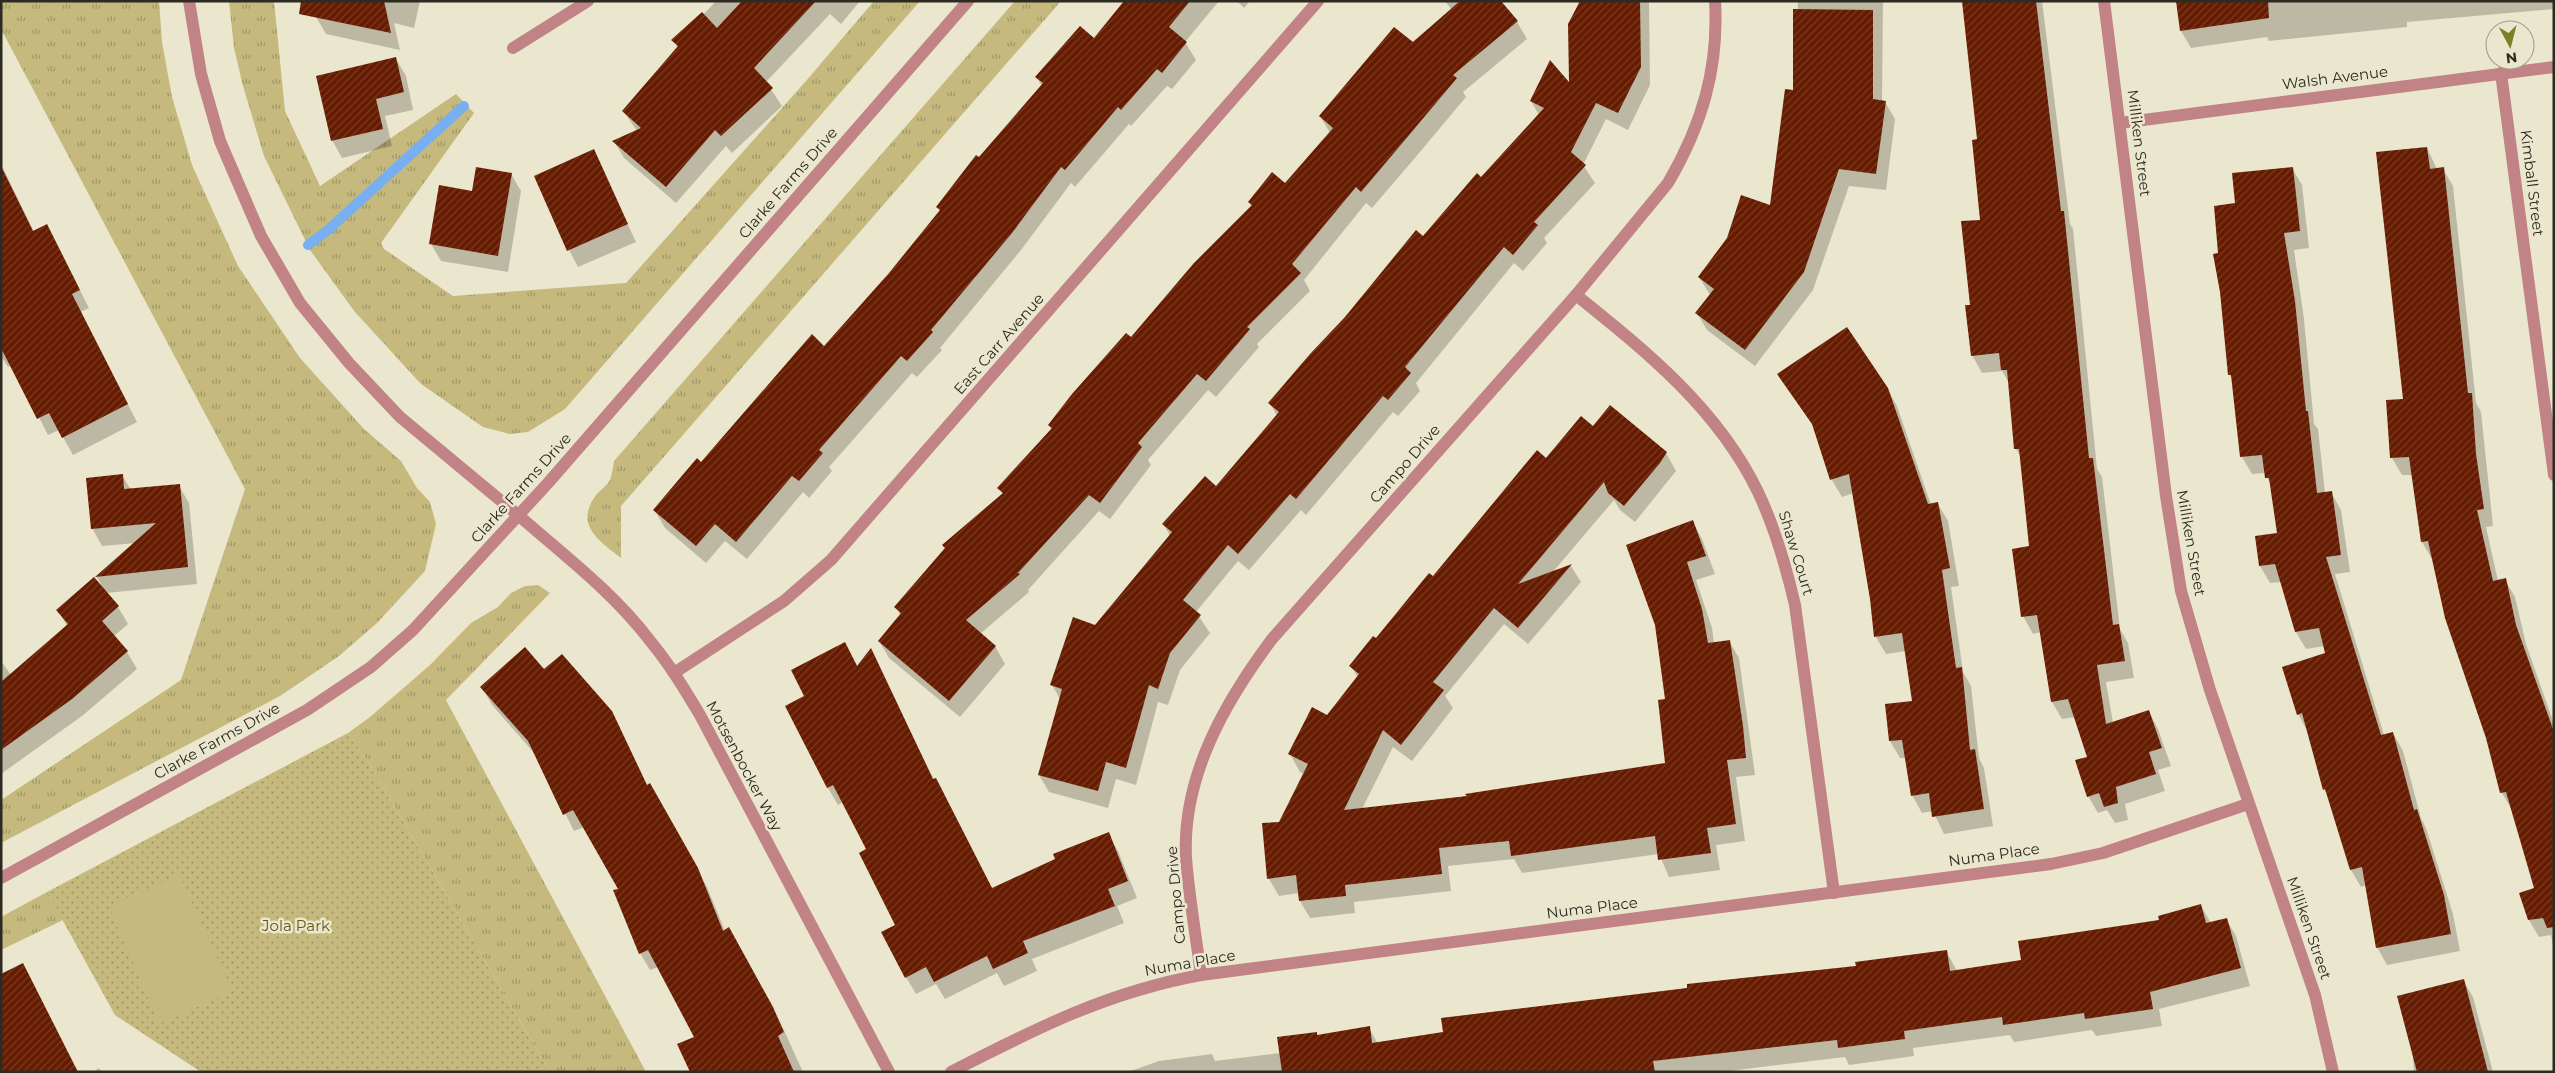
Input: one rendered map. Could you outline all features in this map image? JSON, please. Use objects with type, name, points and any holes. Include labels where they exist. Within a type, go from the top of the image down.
[{"type":"street","name":"Motsenbocker Way","points":[[190,1],[201,74],[220,141],[261,236],[300,303],[349,363],[400,417],[518,515],[612,598],[651,641],[674,673],[700,716],[888,1072]]},
{"type":"street","points":[[513,48],[588,1]]},
{"type":"street","name":"Clarke Farms Drive","points":[[1,878],[276,729],[351,682],[413,630],[518,515],[968,1]]},
{"type":"street","name":"East Carr Avenue","points":[[674,673],[784,601],[844,546],[1318,1]]},
{"type":"street","name":"Campo Drive","points":[[1201,975],[1186,856],[1190,804],[1206,749],[1234,693],[1272,639],[1576,295],[1668,183],[1691,138],[1701,113],[1714,60],[1717,30],[1715,1]]},
{"type":"street","name":"Milliken Street","points":[[2104,1],[2173,550],[2181,591],[2210,690],[2314,995],[2333,1072]]},
{"type":"street","name":"Walsh Avenue","points":[[2120,123],[2554,67]]},
{"type":"street","name":"Kimball Street","points":[[2501,73],[2554,475]]},
{"type":"street","name":"Shaw Court","points":[[1576,295],[1641,348],[1690,394],[1716,424],[1758,492],[1784,561],[1795,604],[1834,893]]},
{"type":"street","name":"Numa Place","points":[[950,1072],[1044,1024],[1091,1004],[1162,982],[1201,975],[2051,864],[2103,853],[2248,804]]},
{"type":"green space","points":[[1,1],[159,1],[162,42],[172,97],[192,165],[238,266],[300,358],[364,429],[401,461],[417,488],[430,502],[436,524],[425,571],[377,623],[339,656],[280,696],[1,843],[1,800],[181,680],[245,489],[1,29]]},
{"type":"green space","points":[[229,1],[274,1],[285,111],[320,186],[456,94],[474,113],[381,243],[384,249],[453,296],[626,283],[806,81],[874,1],[920,1],[565,409],[528,432],[510,434],[483,427],[421,384],[355,312],[310,250],[264,156],[234,48]]},
{"type":"green space","points":[[1015,1],[1061,1],[621,506],[621,558],[598,539],[588,524],[590,506],[596,495],[610,480],[614,461]]},
{"type":"green space","points":[[538,585],[550,593],[446,700],[646,1072],[550,1072],[370,765],[348,733],[370,717],[430,665],[471,623],[498,607],[511,593],[525,586]]},
{"type":"green space","name":"Jola Park","points":[[348,733],[370,765],[550,1072],[201,1072],[115,1015],[47,892]]},
{"type":"green space","points":[[179,875],[233,991],[159,1024],[109,906]]},
{"type":"green space","points":[[47,892],[63,920],[1,950],[1,917]]},
{"type":"building","points":[[301,1],[384,1],[391,33],[299,14]]},
{"type":"building","points":[[742,1],[816,1],[754,68],[773,88],[721,136],[715,130],[666,187],[612,141],[641,128],[622,111],[678,46],[671,40],[702,12],[717,28]]},
{"type":"building","points":[[1124,1],[1190,1],[1169,27],[1187,42],[1162,73],[1157,69],[1121,110],[1118,107],[1065,170],[1061,167],[1012,233],[931,330],[933,332],[907,361],[901,356],[819,450],[823,453],[799,481],[792,476],[736,542],[715,524],[696,546],[653,510],[697,458],[701,462],[812,334],[824,346],[889,273],[940,210],[936,207],[976,155],[979,157],[1043,83],[1035,77],[1080,26],[1094,38]]},
{"type":"building","points":[[1460,1],[1501,1],[1518,21],[1453,75],[1457,78],[1361,192],[1356,187],[1292,264],[1301,273],[1247,327],[1250,329],[1206,381],[1197,374],[1138,443],[1142,447],[1100,503],[1089,495],[1018,573],[1020,574],[966,620],[996,646],[949,701],[878,641],[901,613],[894,607],[945,548],[942,545],[1003,493],[997,488],[1052,428],[1048,425],[1072,394],[1126,333],[1131,337],[1194,263],[1252,205],[1248,202],[1272,172],[1285,183],[1333,128],[1319,116],[1394,27],[1413,42]]},
{"type":"building","points":[[1580,1],[1640,1],[1641,67],[1618,113],[1596,103],[1571,152],[1586,165],[1534,222],[1538,225],[1513,255],[1504,247],[1405,367],[1411,373],[1388,400],[1383,396],[1296,499],[1290,494],[1238,554],[1228,545],[1183,600],[1201,615],[1170,653],[1158,689],[1149,685],[1126,768],[1106,762],[1098,791],[1038,775],[1062,689],[1050,685],[1073,617],[1095,625],[1172,532],[1162,524],[1205,476],[1216,486],[1279,412],[1268,403],[1345,317],[1416,230],[1423,236],[1477,173],[1481,177],[1544,108],[1530,101],[1550,60],[1569,82],[1568,24]]},
{"type":"building","points":[[1962,1],[2036,1],[2061,211],[2064,211],[2089,458],[2093,458],[2113,625],[2119,624],[2125,661],[2097,665],[2106,724],[2149,710],[2162,748],[2149,752],[2156,774],[2116,787],[2118,803],[2104,807],[2099,793],[2087,797],[2075,760],[2087,757],[2068,699],[2051,702],[2037,615],[2021,617],[2012,549],[2029,546],[2019,449],[2014,449],[2007,370],[2001,370],[1999,353],[1971,356],[1965,305],[1970,305],[1961,221],[1980,220],[1972,140],[1977,139]]},
{"type":"building","points":[[2176,1],[2268,1],[2269,18],[2180,31]]},
{"type":"building","points":[[1793,9],[1873,10],[1873,99],[1886,101],[1876,174],[1839,169],[1804,272],[1745,350],[1695,313],[1714,289],[1698,277],[1727,238],[1741,195],[1770,205],[1785,89],[1793,90]]},
{"type":"building","points":[[396,57],[404,92],[376,99],[383,129],[331,141],[316,76]]},
{"type":"building","points":[[2427,147],[2430,169],[2444,167],[2468,393],[2472,393],[2476,454],[2484,509],[2477,510],[2493,581],[2506,578],[2516,625],[2554,732],[2554,927],[2547,928],[2543,918],[2528,920],[2519,893],[2534,888],[2506,792],[2500,793],[2486,738],[2445,618],[2428,541],[2421,542],[2409,457],[2390,458],[2386,400],[2403,399],[2376,152]]},
{"type":"building","points":[[594,149],[628,224],[567,251],[534,176]]},
{"type":"building","points":[[1,166],[33,231],[47,224],[80,290],[72,294],[128,404],[62,438],[49,413],[37,419],[1,348]]},
{"type":"building","points":[[476,167],[512,173],[498,256],[429,244],[439,185],[472,191]]},
{"type":"building","points":[[2293,167],[2300,231],[2284,233],[2295,301],[2306,411],[2308,411],[2317,493],[2332,491],[2341,555],[2326,557],[2381,735],[2393,732],[2414,810],[2417,809],[2444,895],[2451,934],[2376,948],[2362,867],[2350,870],[2325,789],[2323,790],[2302,713],[2297,715],[2282,667],[2325,653],[2319,628],[2295,632],[2275,564],[2259,566],[2255,536],[2277,533],[2269,478],[2265,478],[2262,455],[2240,457],[2231,375],[2228,375],[2220,292],[2213,254],[2218,253],[2214,206],[2235,203],[2232,173]]},
{"type":"building","points":[[1847,327],[1888,388],[1928,504],[1938,502],[1950,568],[1942,570],[1956,668],[1962,667],[1970,750],[1975,749],[1984,809],[1932,817],[1929,793],[1911,796],[1902,740],[1889,741],[1885,704],[1912,701],[1902,633],[1874,637],[1870,599],[1849,474],[1830,480],[1812,424],[1777,374]]},
{"type":"building","points":[[1610,405],[1667,452],[1660,463],[1624,506],[1608,493],[1604,482],[1518,584],[1572,564],[1518,628],[1494,608],[1433,682],[1444,690],[1401,745],[1383,730],[1344,810],[1467,796],[1465,794],[1665,763],[1658,700],[1665,699],[1655,625],[1626,545],[1693,520],[1706,556],[1687,562],[1702,609],[1708,643],[1730,640],[1743,726],[1746,758],[1727,760],[1736,824],[1707,828],[1711,853],[1658,860],[1655,836],[1511,856],[1509,841],[1439,848],[1442,874],[1345,885],[1346,896],[1299,901],[1296,875],[1267,879],[1262,823],[1279,822],[1308,764],[1288,754],[1312,707],[1327,715],[1359,674],[1349,666],[1373,636],[1376,638],[1429,573],[1433,576],[1537,450],[1546,458],[1581,416],[1593,426]]},
{"type":"building","points":[[123,474],[124,489],[180,484],[188,567],[95,577],[156,523],[91,529],[86,478]]},
{"type":"building","points":[[94,577],[119,606],[102,621],[128,651],[72,699],[1,750],[1,682],[68,624],[56,610]]},
{"type":"building","points":[[845,642],[857,666],[871,648],[933,779],[936,778],[992,888],[1055,859],[1053,854],[1109,832],[1128,881],[1108,889],[1115,906],[1023,941],[1028,953],[993,969],[987,956],[934,982],[926,967],[905,978],[881,932],[895,925],[859,853],[866,849],[833,785],[827,788],[785,706],[804,696],[791,670]]},
{"type":"building","points":[[525,647],[544,669],[562,654],[612,711],[647,785],[650,783],[698,868],[723,931],[729,927],[773,1007],[784,1032],[778,1036],[794,1072],[690,1072],[677,1044],[694,1037],[648,950],[639,954],[613,890],[618,889],[573,810],[563,815],[528,741],[480,687]]},
{"type":"building","points":[[2201,904],[2206,923],[2227,918],[2241,968],[2150,992],[2153,1009],[2085,1019],[2084,1013],[2003,1025],[2002,1017],[1904,1031],[1905,1039],[1838,1048],[1837,1040],[1653,1061],[1655,1072],[1282,1072],[1277,1037],[1317,1032],[1317,1035],[1370,1026],[1372,1043],[1443,1032],[1441,1018],[1687,988],[1687,984],[1856,966],[1855,962],[1947,950],[1950,971],[2021,960],[2018,941],[2159,920],[2158,916]]},
{"type":"building","points":[[23,963],[78,1072],[1,1072],[1,974]]},
{"type":"building","points":[[2464,979],[2488,1072],[2417,1072],[2397,996]]},
{"type":"waterway","points":[[308,245],[328,230],[464,106]]}]
